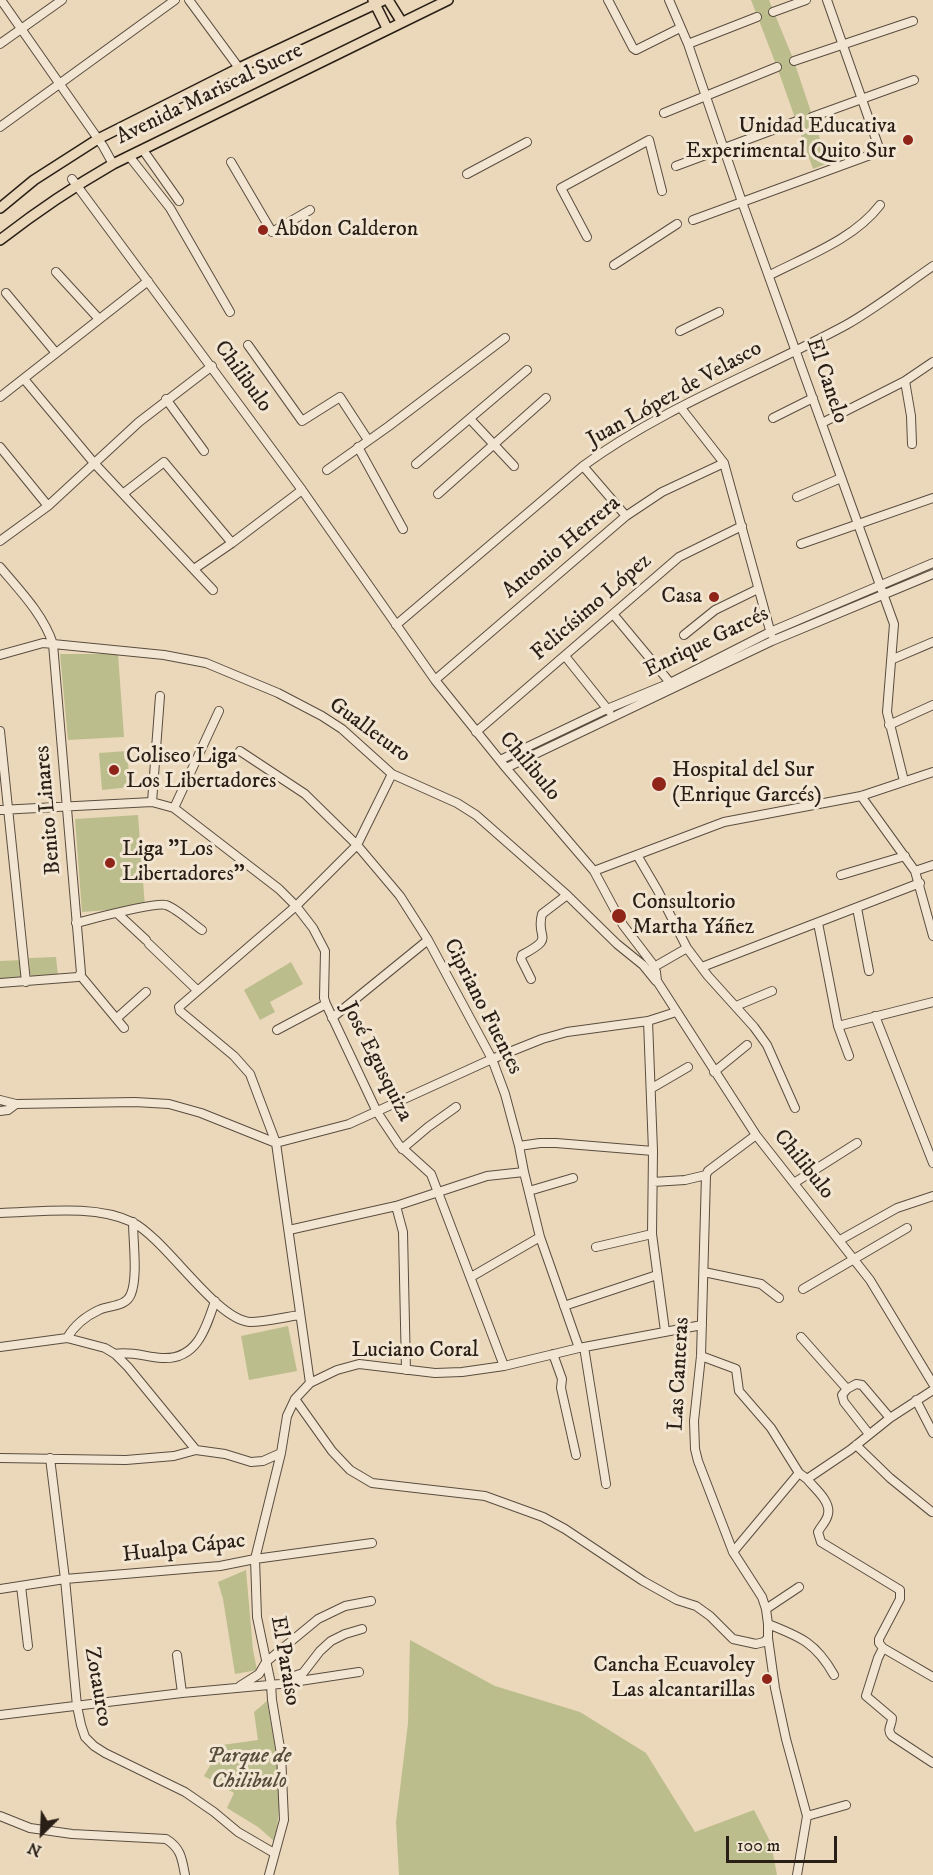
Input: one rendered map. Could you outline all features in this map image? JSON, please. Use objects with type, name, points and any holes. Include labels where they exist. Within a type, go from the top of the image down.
[{"type":"main road","name":"Avenida Mariscal Sucre","points":[[0,240],[74,182],[448,0]]},
{"type":"main road","name":"Avenida Mariscal Sucre","points":[[0,208],[34,180],[98,139],[380,1]]},
{"type":"main road","points":[[380,1],[401,21]]},
{"type":"main road","points":[[380,1],[387,28]]},
{"type":"street","points":[[1,0],[113,164]]},
{"type":"street","points":[[0,44],[62,0]]},
{"type":"street","points":[[0,127],[175,0]]},
{"type":"street","points":[[189,0],[239,68]]},
{"type":"street","points":[[608,0],[636,50],[680,28]]},
{"type":"street","name":"El Canelo","points":[[669,0],[688,44],[742,202],[894,624],[887,712],[904,781]]},
{"type":"street","points":[[773,12],[806,0]]},
{"type":"street","points":[[693,220],[873,154],[876,150],[878,145],[827,0]]},
{"type":"street","points":[[688,44],[758,17]]},
{"type":"street","points":[[794,62],[913,21]]},
{"type":"street","points":[[664,113],[777,67]]},
{"type":"street","points":[[812,117],[914,80]]},
{"type":"street","points":[[676,166],[797,121]]},
{"type":"street","points":[[587,237],[561,188],[649,140],[662,191]]},
{"type":"street","points":[[468,174],[527,142]]},
{"type":"street","points":[[143,150],[179,201]]},
{"type":"street","points":[[129,156],[170,208],[230,312]]},
{"type":"street","points":[[231,162],[272,231],[310,210]]},
{"type":"street","name":"Chilibulo","points":[[74,182],[302,490],[435,680],[594,871],[623,925],[654,967],[657,981],[714,1072],[756,1135],[870,1280],[933,1384]]},
{"type":"street","points":[[770,275],[864,223],[880,205]]},
{"type":"street","points":[[614,265],[677,224]]},
{"type":"street","name":"Juan López de Velasco","points":[[396,625],[584,466],[615,443],[864,314],[933,266]]},
{"type":"street","points":[[56,272],[99,320]]},
{"type":"street","points":[[0,397],[148,281]]},
{"type":"street","points":[[6,293],[56,353]]},
{"type":"street","points":[[681,331],[719,312]]},
{"type":"street","points":[[327,470],[390,426],[505,338]]},
{"type":"street","points":[[248,345],[302,421],[340,397],[368,440]]},
{"type":"street","points":[[822,423],[905,381],[933,362]]},
{"type":"street","points":[[0,541],[48,506],[166,399],[212,366]]},
{"type":"street","points":[[416,464],[527,370]]},
{"type":"street","points":[[24,379],[94,463],[213,590]]},
{"type":"street","points":[[905,381],[911,416],[912,444]]},
{"type":"street","points":[[438,494],[546,398]]},
{"type":"street","points":[[773,418],[813,398]]},
{"type":"street","points":[[166,399],[204,451]]},
{"type":"street","points":[[681,408],[724,463],[772,641]]},
{"type":"street","points":[[470,419],[514,466]]},
{"type":"street","points":[[0,447],[48,506]]},
{"type":"street","points":[[358,447],[403,530]]},
{"type":"street","points":[[124,493],[164,462],[232,543]]},
{"type":"street","name":"Antonio Herrera","points":[[435,680],[626,516],[662,492],[724,463]]},
{"type":"street","points":[[584,466],[626,516]]},
{"type":"street","points":[[796,497],[842,478]]},
{"type":"street","points":[[194,568],[232,543],[302,490]]},
{"type":"street","points":[[801,544],[933,498]]},
{"type":"street","name":"Felicísimo López","points":[[476,732],[679,557],[742,526]]},
{"type":"street","name":"Enrique Garcés","points":[[506,768],[614,717],[770,632],[933,563]]},
{"type":"street","points":[[0,567],[42,619],[48,628],[53,644]]},
{"type":"street","name":"Enrique Garcés","points":[[500,760],[607,709],[673,686],[772,641],[933,574]]},
{"type":"street","points":[[684,635],[716,610],[758,589]]},
{"type":"street","points":[[613,614],[673,686]]},
{"type":"street","points":[[892,659],[933,642]]},
{"type":"street","name":"Gualleturo","points":[[0,655],[43,644],[164,655],[206,663],[278,693],[322,716],[358,742],[392,774],[449,799],[476,815],[567,895],[617,944],[643,965],[657,981]]},
{"type":"street","name":"Benito Linares","points":[[53,644],[80,974]]},
{"type":"street","points":[[565,656],[614,717]]},
{"type":"street","points":[[152,802],[160,696]]},
{"type":"street","points":[[889,725],[933,705]]},
{"type":"street","points":[[174,808],[219,711]]},
{"type":"street","points":[[0,731],[4,809],[26,982]]},
{"type":"street","name":"Cipriano Fuentes","points":[[240,751],[305,794],[357,845],[399,896],[428,940],[492,1059],[505,1094],[540,1237],[564,1306],[582,1348],[606,1485]]},
{"type":"street","points":[[594,871],[724,822],[861,796],[933,772]]},
{"type":"street","points":[[310,1383],[276,1143],[250,1074],[234,1056],[180,1011],[179,1007],[296,906],[357,845],[392,774]]},
{"type":"street","points":[[861,796],[915,871],[933,936]]},
{"type":"street","name":"José Egusquiza","points":[[4,809],[152,802],[174,808],[279,889],[296,906],[313,928],[325,951],[324,998],[332,1018],[377,1112],[402,1149],[430,1171],[504,1366]]},
{"type":"street","points":[[637,855],[687,948],[767,1045],[795,1108]]},
{"type":"street","points":[[841,875],[905,856]]},
{"type":"street","points":[[915,871],[933,865]]},
{"type":"street","points":[[702,967],[920,883]]},
{"type":"street","points":[[531,978],[521,959],[522,955],[541,943],[543,939],[540,919],[542,914],[567,895]]},
{"type":"street","points":[[76,923],[166,905],[201,930]]},
{"type":"street","points":[[857,908],[869,971]]},
{"type":"street","points":[[117,913],[196,990]]},
{"type":"street","points":[[818,923],[838,1026],[849,1056]]},
{"type":"street","points":[[332,1018],[428,940]]},
{"type":"street","points":[[654,967],[687,948]]},
{"type":"street","points":[[0,983],[26,982],[80,974],[124,1028]]},
{"type":"street","points":[[736,1006],[772,991]]},
{"type":"street","points":[[117,1018],[146,992]]},
{"type":"street","points":[[838,1026],[933,1002]]},
{"type":"street","points":[[277,1030],[326,1004]]},
{"type":"street","points":[[0,1100],[16,1104],[135,1102],[169,1104],[201,1113],[276,1143],[349,1124],[492,1059],[542,1039],[567,1032],[648,1021],[676,1012]]},
{"type":"street","points":[[875,1016],[933,1163]]},
{"type":"street","points":[[648,1021],[652,1088],[652,1234],[664,1331]]},
{"type":"street","points":[[714,1072],[747,1045]]},
{"type":"street","points":[[652,1088],[688,1067]]},
{"type":"street","points":[[0,1111],[8,1110],[16,1104]]},
{"type":"street","points":[[402,1149],[456,1107]]},
{"type":"street","points":[[653,1182],[685,1180],[706,1175],[708,1171],[756,1135]]},
{"type":"street","points":[[519,1146],[556,1143],[653,1151]]},
{"type":"street","points":[[794,1183],[857,1143]]},
{"type":"street","points":[[290,1230],[396,1206],[487,1176],[524,1172]]},
{"type":"street","name":"Las Canteras","points":[[706,1175],[701,1356],[694,1421],[695,1449],[733,1552],[762,1597],[766,1609],[775,1688],[807,1816]]},
{"type":"street","points":[[529,1191],[573,1178]]},
{"type":"street","points":[[840,1240],[897,1208],[933,1196]]},
{"type":"street","points":[[396,1206],[403,1232],[406,1370]]},
{"type":"street","points":[[0,1213],[92,1211],[133,1222],[149,1234],[215,1301],[234,1317],[250,1322],[300,1315]]},
{"type":"street","points":[[67,1338],[84,1319],[99,1310],[124,1304],[131,1294],[134,1273],[133,1222]]},
{"type":"street","points":[[803,1289],[907,1228]]},
{"type":"street","points":[[596,1247],[652,1234]]},
{"type":"street","points":[[471,1277],[540,1237]]},
{"type":"street","points":[[704,1272],[761,1284],[779,1298]]},
{"type":"street","points":[[564,1306],[657,1275]]},
{"type":"street","points":[[115,1354],[124,1352],[163,1358],[187,1353],[202,1334],[215,1301]]},
{"type":"street","name":"Luciano Coral","points":[[281,1453],[287,1416],[295,1399],[310,1383],[337,1370],[359,1364],[406,1370],[462,1372],[504,1366],[664,1331],[702,1325]]},
{"type":"street","points":[[801,1337],[847,1389]]},
{"type":"street","points":[[0,1347],[67,1338],[105,1348],[115,1354],[196,1450]]},
{"type":"street","points":[[553,1354],[562,1379],[561,1388],[576,1455]]},
{"type":"street","points":[[701,1356],[735,1368],[740,1391],[771,1428],[799,1473],[825,1501],[828,1507],[827,1518],[818,1532],[821,1542],[900,1590],[900,1599],[879,1643],[883,1648],[933,1677]]},
{"type":"street","points":[[869,1434],[843,1400],[843,1393],[847,1389],[856,1384],[862,1385],[890,1418]]},
{"type":"street","points":[[807,1479],[890,1418],[933,1390]]},
{"type":"street","points":[[295,1399],[332,1451],[350,1470],[372,1483],[485,1496],[543,1517],[565,1528],[643,1581],[677,1600],[696,1606],[710,1616],[733,1639],[756,1644],[768,1638]]},
{"type":"street","points":[[916,1400],[933,1432]]},
{"type":"street","points":[[856,1445],[890,1478],[932,1512]]},
{"type":"street","points":[[0,1458],[126,1460],[174,1456],[196,1450],[225,1454],[251,1462],[263,1461],[281,1453]]},
{"type":"street","name":"El Paraíso","points":[[269,1875],[284,1820],[281,1754],[272,1700],[276,1684],[266,1662],[257,1617],[255,1559],[281,1453]]},
{"type":"street","name":"Zotaurco","points":[[50,1458],[65,1579],[77,1706],[85,1737],[105,1753],[185,1792],[238,1832],[274,1853]]},
{"type":"street","points":[[733,1552],[799,1473]]},
{"type":"street","name":"Hualpa Cápac","points":[[0,1589],[65,1579],[220,1566],[372,1543]]},
{"type":"street","points":[[21,1586],[28,1646]]},
{"type":"street","points":[[766,1609],[799,1587]]},
{"type":"street","points":[[236,1688],[259,1674],[266,1662],[318,1620],[345,1606],[371,1601]]},
{"type":"street","points":[[768,1624],[797,1635],[808,1642],[824,1659],[834,1675]]},
{"type":"street","points":[[276,1684],[303,1673],[331,1641],[362,1629]]},
{"type":"street","points":[[883,1648],[866,1696],[892,1718],[889,1728],[892,1736],[933,1763]]},
{"type":"street","points":[[177,1655],[182,1693]]},
{"type":"street","points":[[0,1715],[276,1684],[359,1672]]},
{"type":"street","points":[[797,1875],[806,1834],[807,1816],[846,1805]]},
{"type":"street","points":[[0,1816],[30,1828],[166,1839],[175,1844],[181,1853],[185,1875]]},
{"type":"green space","points":[[751,0],[769,0],[794,61],[828,163],[813,169]]},
{"type":"green space","points":[[60,654],[118,654],[124,737],[68,740]]},
{"type":"green space","name":"Coliseo Liga Los Libertadores","points":[[127,751],[130,787],[102,790],[99,753]]},
{"type":"green space","name":"Liga \"Los Libertadores\"","points":[[138,815],[145,907],[82,912],[75,819]]},
{"type":"green space","points":[[56,957],[58,975],[34,978],[30,974],[29,958]]},
{"type":"green space","points":[[24,960],[23,982],[0,983],[0,961]]},
{"type":"green space","points":[[291,962],[303,984],[270,1002],[275,1012],[260,1020],[244,990]]},
{"type":"green space","points":[[288,1326],[297,1371],[249,1380],[241,1336]]},
{"type":"green space","points":[[246,1570],[257,1670],[235,1674],[223,1599],[218,1582]]},
{"type":"green space","points":[[410,1640],[495,1686],[580,1712],[646,1753],[695,1832],[754,1810],[771,1843],[777,1875],[399,1875],[396,1822],[408,1723]]},
{"type":"green space","name":"Parque de Chilibulo","points":[[267,1701],[276,1753],[279,1789],[274,1841],[258,1827],[227,1808],[234,1793],[204,1776],[222,1745],[258,1740],[254,1712]]},
{"type":"place","name":"Unidad Educativa Experimental Quito Sur","points":[[908,140]]},
{"type":"place","name":"Abdon Calderon","points":[[263,230]]},
{"type":"place","name":"Casa","points":[[714,597]]},
{"type":"place","name":"Coliseo Liga Los Libertadores","points":[[114,770]]},
{"type":"place","name":"Hospital del Sur (Enrique Garcés)","points":[[659,784]]},
{"type":"place","name":"Liga \"Los Libertadores\"","points":[[110,863]]},
{"type":"place","name":"Consultorio Martha Yáñez","points":[[619,916]]},
{"type":"place","name":"Cancha Ecuavoley Las alcantarillas","points":[[767,1679]]}]
